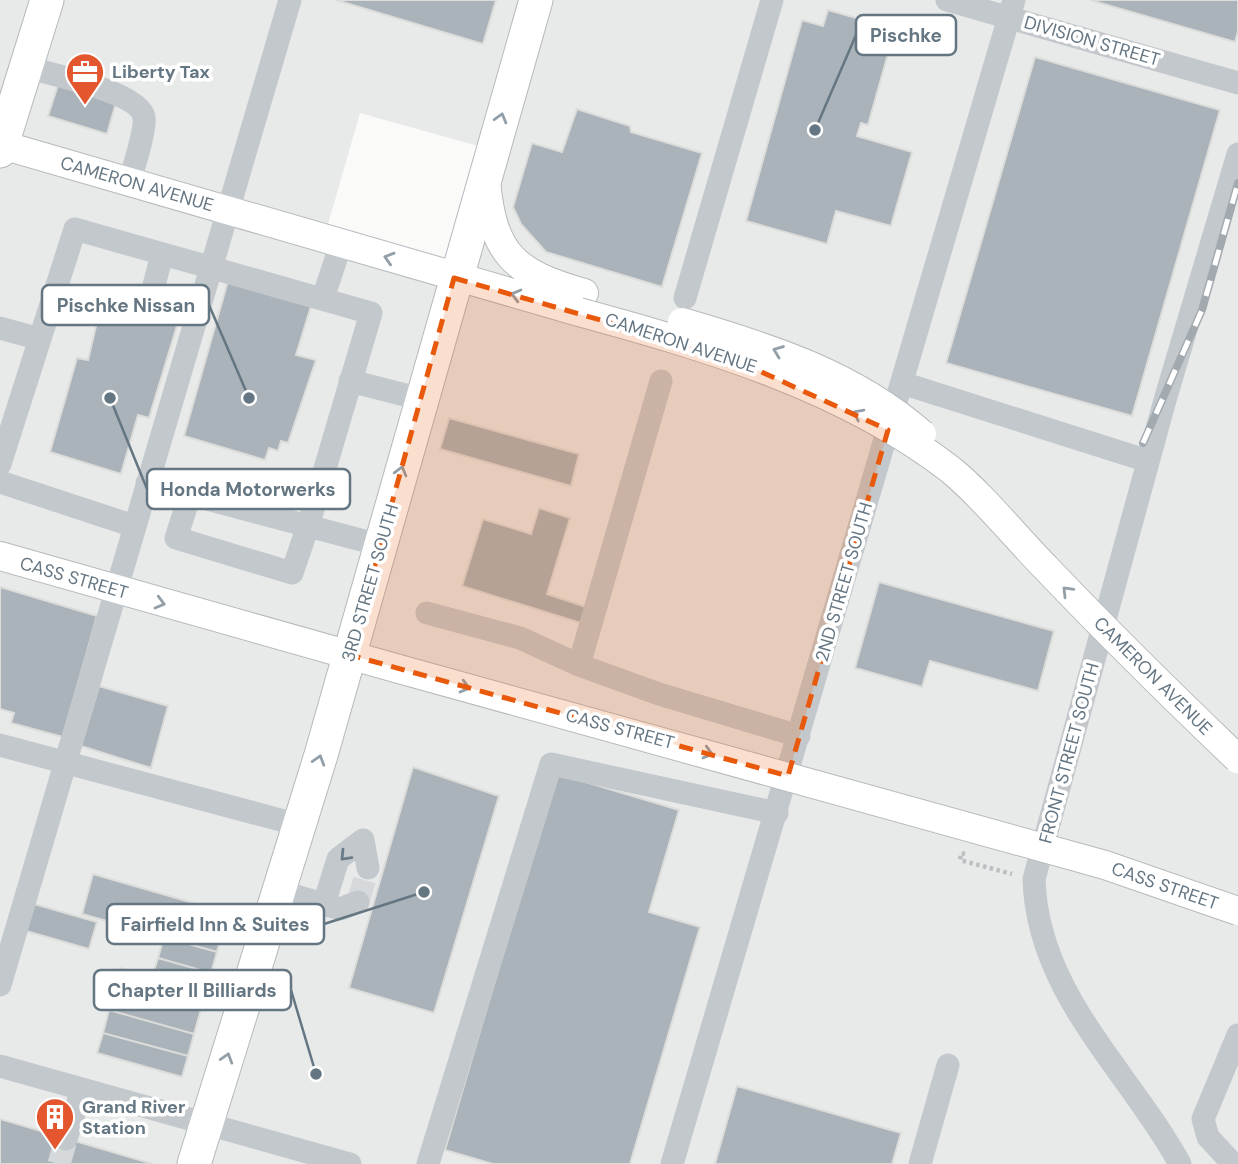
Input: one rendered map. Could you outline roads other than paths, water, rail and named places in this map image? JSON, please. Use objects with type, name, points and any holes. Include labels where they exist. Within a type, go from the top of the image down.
[{"type":"highway","points":[[1,148],[15,86],[47,0]]},
{"type":"highway","name":"3RD STREET SOUTH","points":[[194,1164],[350,655],[454,278],[536,0]]},
{"type":"main road","name":"CAMERON AVENUE","points":[[1,148],[130,182],[454,278],[581,302],[656,333],[789,380],[900,436],[952,471],[1147,673],[1238,759]]},
{"type":"main road","points":[[485,172],[493,223],[517,265],[581,302]]},
{"type":"main road","name":"CASS STREET","points":[[0,556],[1105,865],[1238,911]]},
{"type":"street","points":[[0,985],[114,590],[230,211],[290,0]]},
{"type":"street","points":[[685,298],[772,0]]},
{"type":"street","name":"DIVISION STREET","points":[[947,0],[1011,9],[1238,83]]},
{"type":"street","name":"2ND STREET SOUTH","points":[[673,1164],[1011,9]]},
{"type":"street","points":[[15,86],[123,96],[139,108],[144,121],[130,182]]},
{"type":"street","name":"FRONT STREET SOUTH","points":[[1178,1160],[1090,1033],[1062,982],[1046,940],[1035,897],[1034,879],[1148,461],[1238,154]]},
{"type":"street","points":[[0,464],[75,229],[371,313],[292,573],[176,538],[190,495]]},
{"type":"street","points":[[323,298],[341,244]]},
{"type":"street","points":[[149,304],[162,255]]},
{"type":"street","points":[[0,328],[40,339]]},
{"type":"street","points":[[350,381],[421,399]]},
{"type":"street","points":[[579,665],[661,381]]},
{"type":"street","points":[[902,383],[1148,461]]},
{"type":"street","points":[[0,482],[134,526]]},
{"type":"street","points":[[147,483],[380,545]]},
{"type":"street","points":[[427,613],[520,638],[579,665],[659,694],[799,736]]},
{"type":"street","points":[[0,745],[65,760],[299,825]]},
{"type":"street","points":[[428,1164],[551,764],[777,813]]},
{"type":"street","points":[[789,772],[1044,844]]},
{"type":"street","points":[[324,904],[338,859],[363,839],[368,868]]},
{"type":"street","points":[[279,891],[340,909],[358,902]]},
{"type":"street","points":[[1233,1164],[1208,1137],[1203,1119],[1238,1035]]},
{"type":"street","points":[[920,1164],[948,1065]]},
{"type":"street","points":[[0,1066],[350,1164]]},
{"type":"street","points":[[66,1139],[82,1089]]},
{"type":"street","points":[[1178,1160],[1208,1137]]},
{"type":"tunnel","points":[[358,902],[368,868]]},
{"type":"tunnel","points":[[59,1164],[66,1139]]},
{"type":"railway","points":[[1143,443],[1202,310],[1238,183]]},
{"type":"place","name":"Liberty Tax","points":[[85,106]]},
{"type":"place","name":"Pischke","points":[[815,130]]},
{"type":"place","name":"Honda Motorwerks","points":[[110,398]]},
{"type":"place","name":"Pischke Nissan","points":[[249,398]]},
{"type":"place","name":"Fairfield Inn & Suites","points":[[424,892]]},
{"type":"place","name":"Chapter II Billiards","points":[[316,1074]]},
{"type":"place","name":"Grand River Station","points":[[55,1151]]}]
